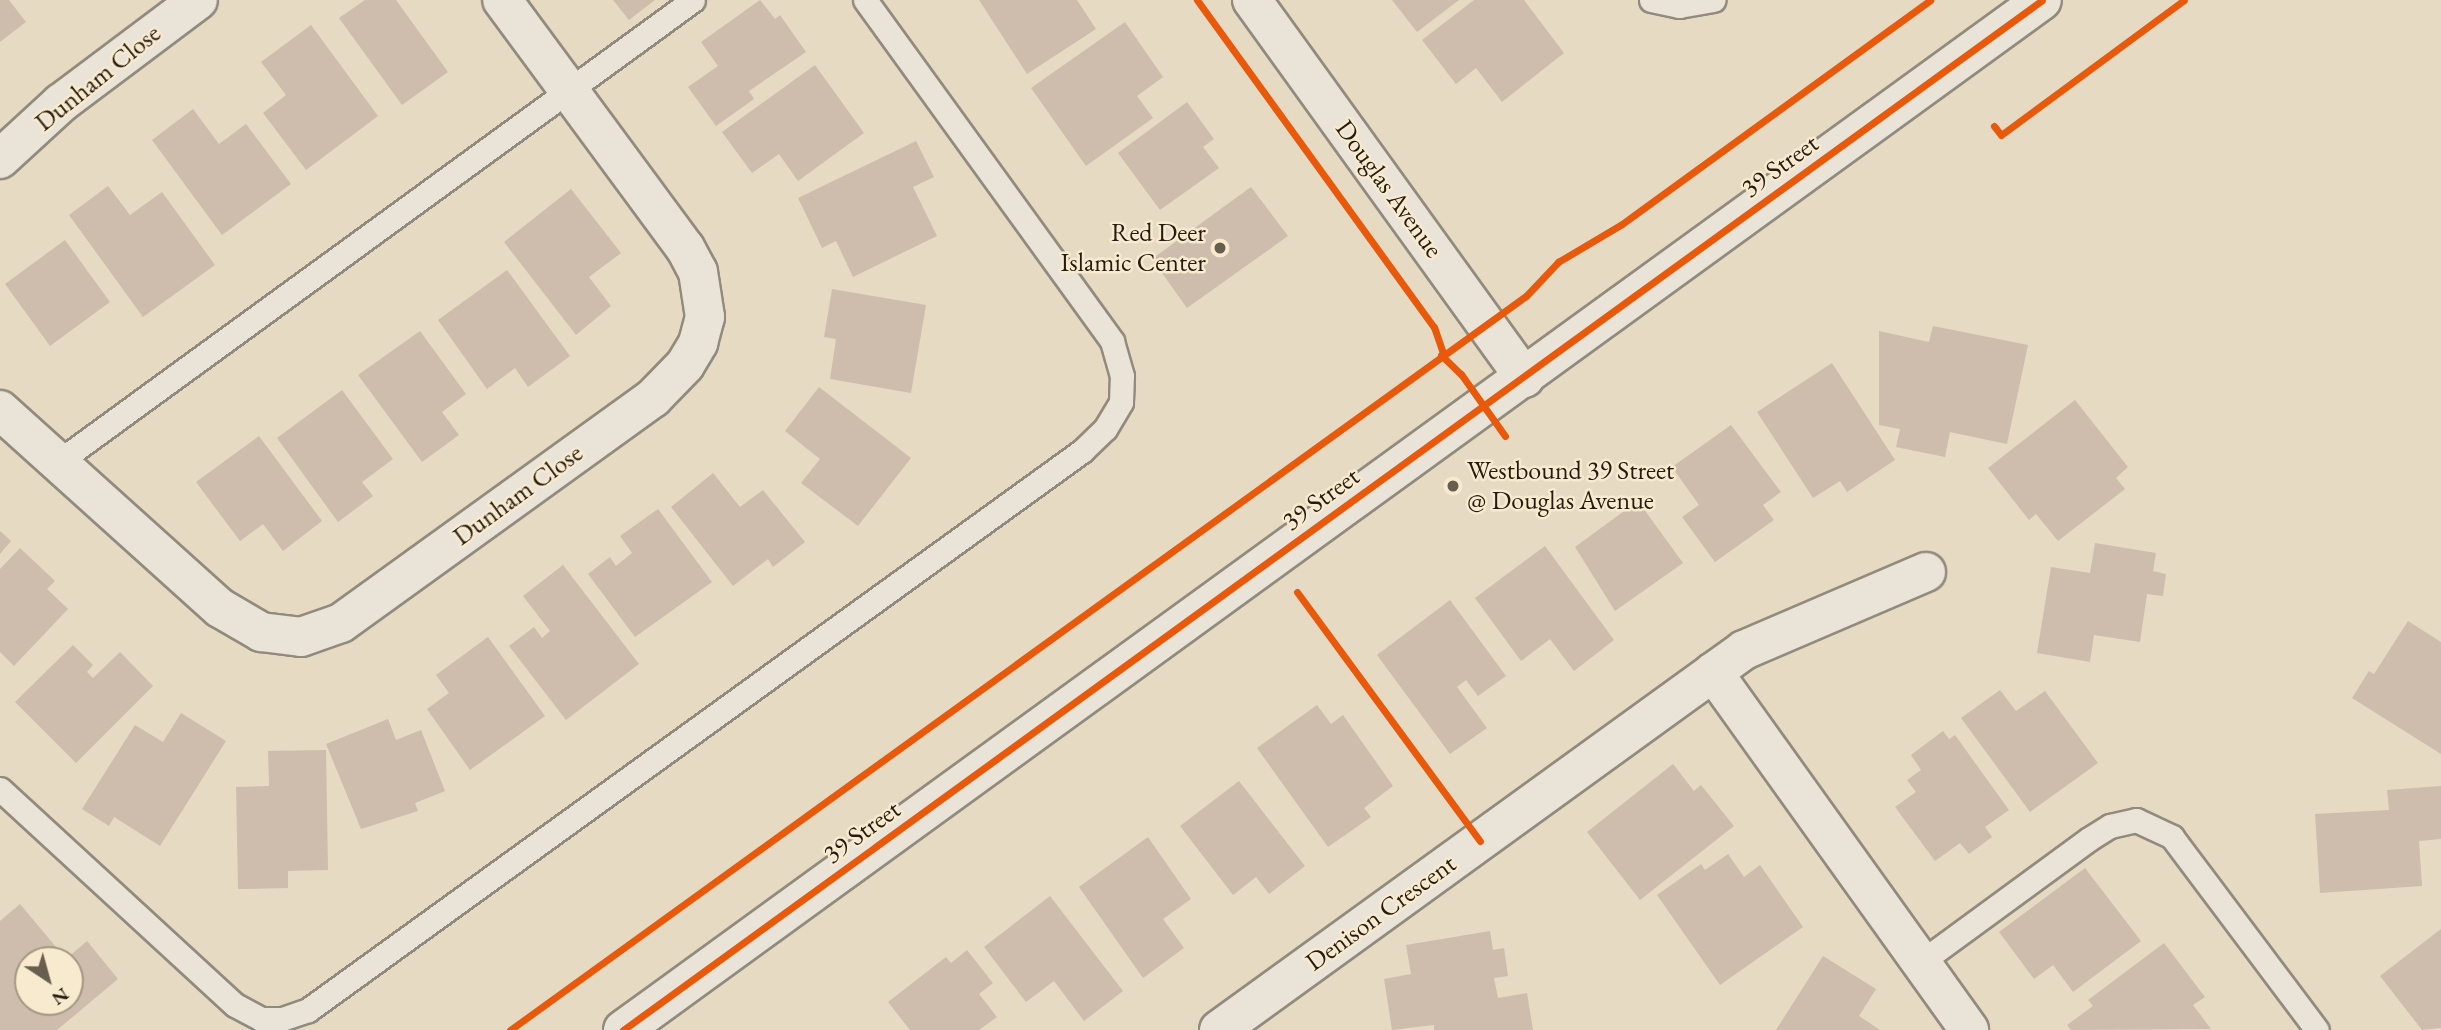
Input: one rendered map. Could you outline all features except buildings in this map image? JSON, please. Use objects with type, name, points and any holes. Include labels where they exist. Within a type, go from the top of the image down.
[{"type":"street","name":"Dunham Close","points":[[0,159],[61,103],[198,0]]},
{"type":"street","name":"Dunham Close","points":[[0,410],[242,624],[261,632],[301,637],[341,623],[653,398],[685,365],[698,343],[705,317],[704,294],[685,248],[502,0]]},
{"type":"street","name":"Douglas Avenue","points":[[1252,0],[1525,378]]},
{"type":"street","name":"39 Street","points":[[623,1030],[1525,378],[2042,0]]},
{"type":"street","name":"Denison Crescent","points":[[1219,1030],[1744,650],[1926,572]]},
{"type":"street","points":[[1713,672],[1969,1030]]},
{"type":"lane","points":[[58,462],[693,0]]},
{"type":"lane","points":[[0,789],[234,1005],[261,1018],[282,1019],[308,1010],[1082,451],[1105,429],[1121,401],[1122,376],[1112,341],[865,0]]},
{"type":"lane","points":[[1651,0],[1679,6],[1713,0]]},
{"type":"lane","points":[[1921,962],[2090,839],[2110,826],[2136,820],[2172,837],[2317,1030]]},
{"type":"cycle path","points":[[1197,0],[1434,327],[1443,353]]},
{"type":"cycle path","points":[[510,1030],[1526,296],[1558,262],[1622,224],[1930,0]]},
{"type":"cycle path","points":[[623,1030],[2042,0]]},
{"type":"cycle path","points":[[1994,126],[2001,135],[2184,0]]},
{"type":"cycle path","points":[[1441,355],[1461,374],[1505,436]]},
{"type":"cycle path","points":[[1297,592],[1480,841]]},
{"type":"place","name":"Red Deer Islamic Center","points":[[1220,248]]},
{"type":"place","name":"Westbound 39 Street @ Douglas Avenue","points":[[1453,486]]}]
